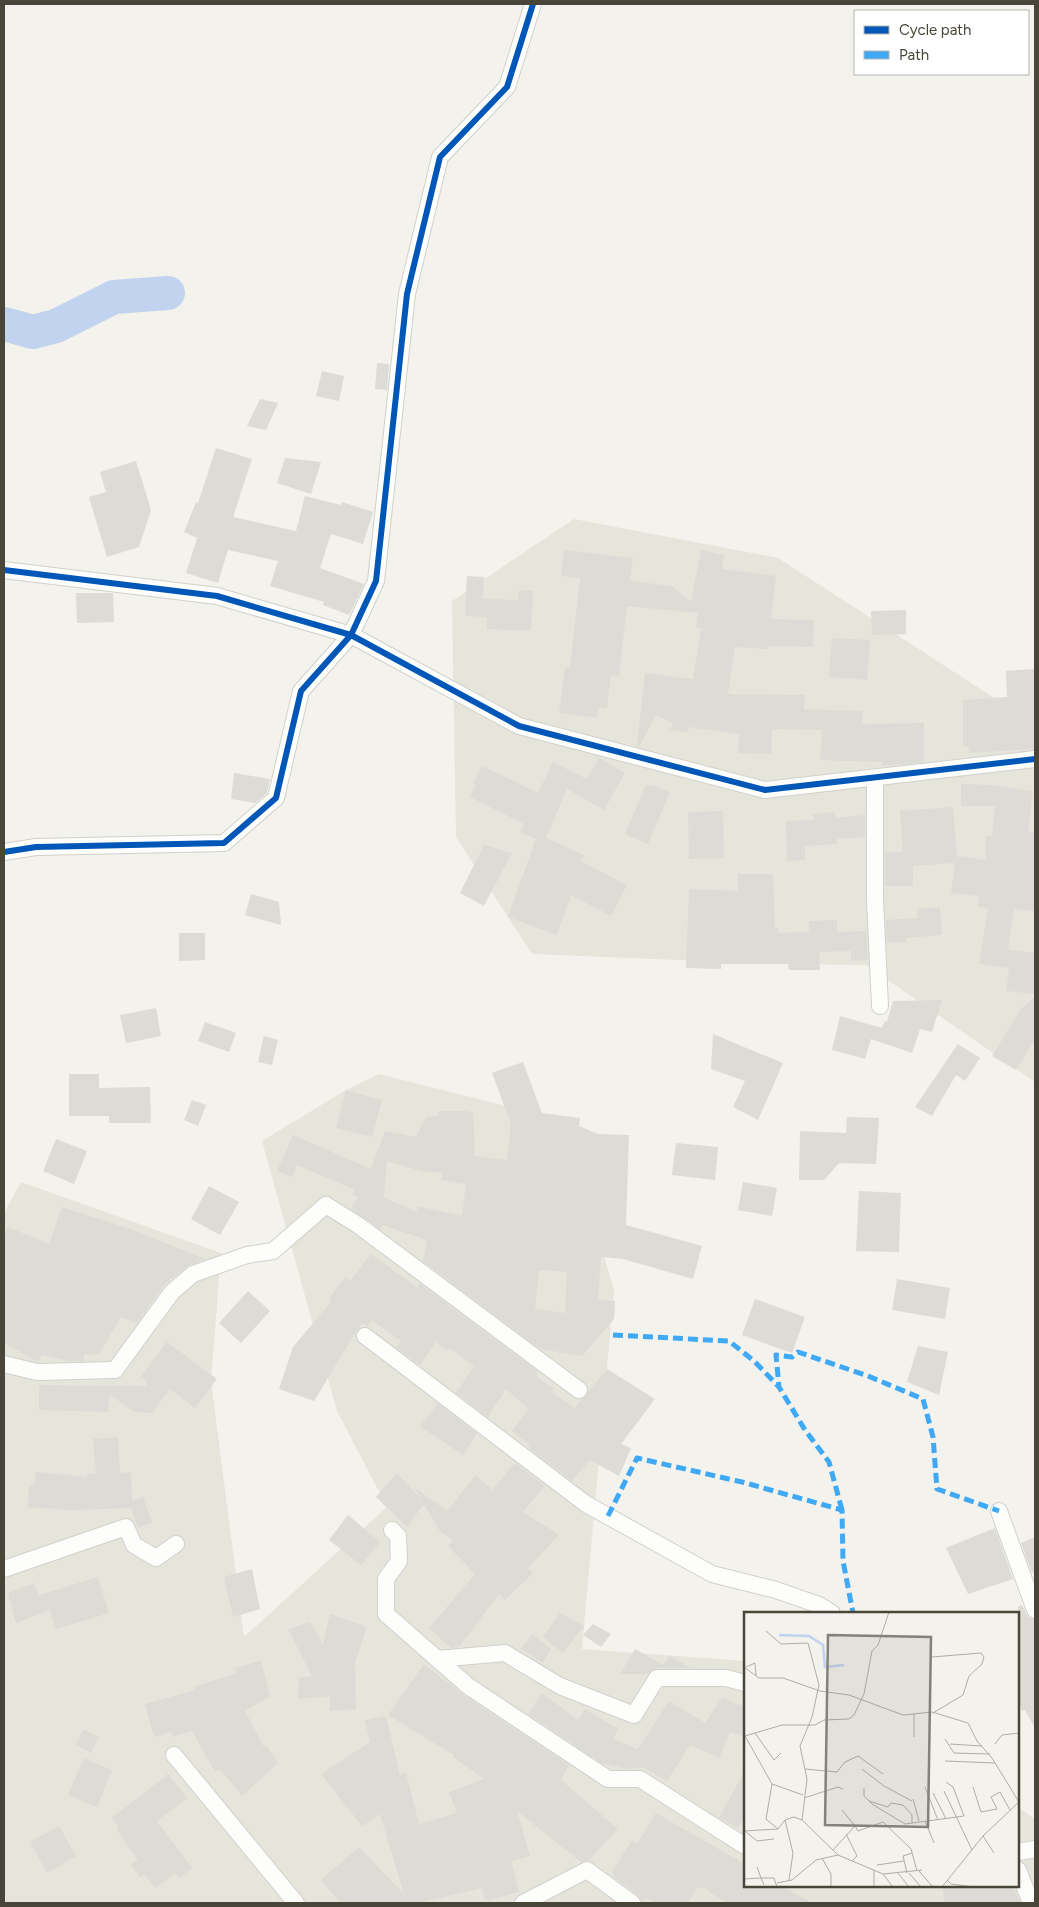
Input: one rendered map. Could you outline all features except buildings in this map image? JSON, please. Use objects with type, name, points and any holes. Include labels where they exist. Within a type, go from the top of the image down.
[{"type":"street","points":[[4,852],[36,848],[224,843],[276,798],[300,691],[351,635],[376,581],[407,294],[440,157],[507,87],[533,4]]},
{"type":"street","points":[[4,570],[217,596],[351,635],[519,726],[765,790],[875,779],[1035,759]]},
{"type":"street","points":[[875,779],[875,900],[880,1006]]},
{"type":"street","points":[[4,1364],[37,1372],[115,1370],[172,1292],[193,1274],[247,1255],[273,1251],[326,1205],[358,1225],[579,1390]]},
{"type":"street","points":[[365,1336],[586,1504],[712,1574],[776,1590],[819,1605],[830,1612]]},
{"type":"street","points":[[999,1511],[1035,1610]]},
{"type":"street","points":[[4,1569],[126,1527],[134,1545],[156,1558],[176,1544]]},
{"type":"street","points":[[392,1530],[398,1536],[399,1561],[386,1579],[386,1614],[468,1686],[608,1779],[640,1779],[744,1845]]},
{"type":"street","points":[[437,1659],[505,1653],[560,1686],[634,1716],[657,1678],[726,1678],[744,1683]]},
{"type":"street","points":[[174,1755],[296,1903]]},
{"type":"street","points":[[1019,1852],[1035,1849]]},
{"type":"street","points":[[523,1903],[587,1870],[632,1903]]},
{"type":"street","points":[[1019,1873],[1031,1903]]},
{"type":"shaded area","points":[[574,519],[778,558],[996,699],[1035,696],[1035,1082],[866,965],[779,964],[532,954],[456,837],[452,601]]},
{"type":"shaded area","points":[[379,1074],[562,1120],[614,1289],[582,1649],[744,1661],[744,1887],[1019,1887],[1019,1808],[1035,1819],[1035,1903],[4,1903],[4,1213],[21,1182],[221,1253],[211,1381],[244,1637],[387,1507],[337,1411],[262,1141],[346,1090]]},
{"type":"waterway","points":[[4,324],[33,332],[56,326],[114,297],[168,293]]},
{"type":"marked path","points":[[613,1335],[729,1341],[754,1361],[779,1387]]},
{"type":"marked path","points":[[842,1510],[829,1462],[805,1430],[779,1387],[776,1355],[792,1357],[798,1352],[868,1376],[923,1399],[933,1437],[937,1489],[999,1511]]},
{"type":"marked path","points":[[608,1516],[637,1458],[742,1482],[842,1510],[843,1561],[853,1612]]},
{"type":"cycle path","points":[[4,852],[36,847],[224,843],[276,798],[301,691],[351,635],[376,581],[407,294],[440,157],[507,87],[533,4]]},
{"type":"cycle path","points":[[4,570],[217,596],[351,635],[519,726],[765,790],[1035,759]]}]
